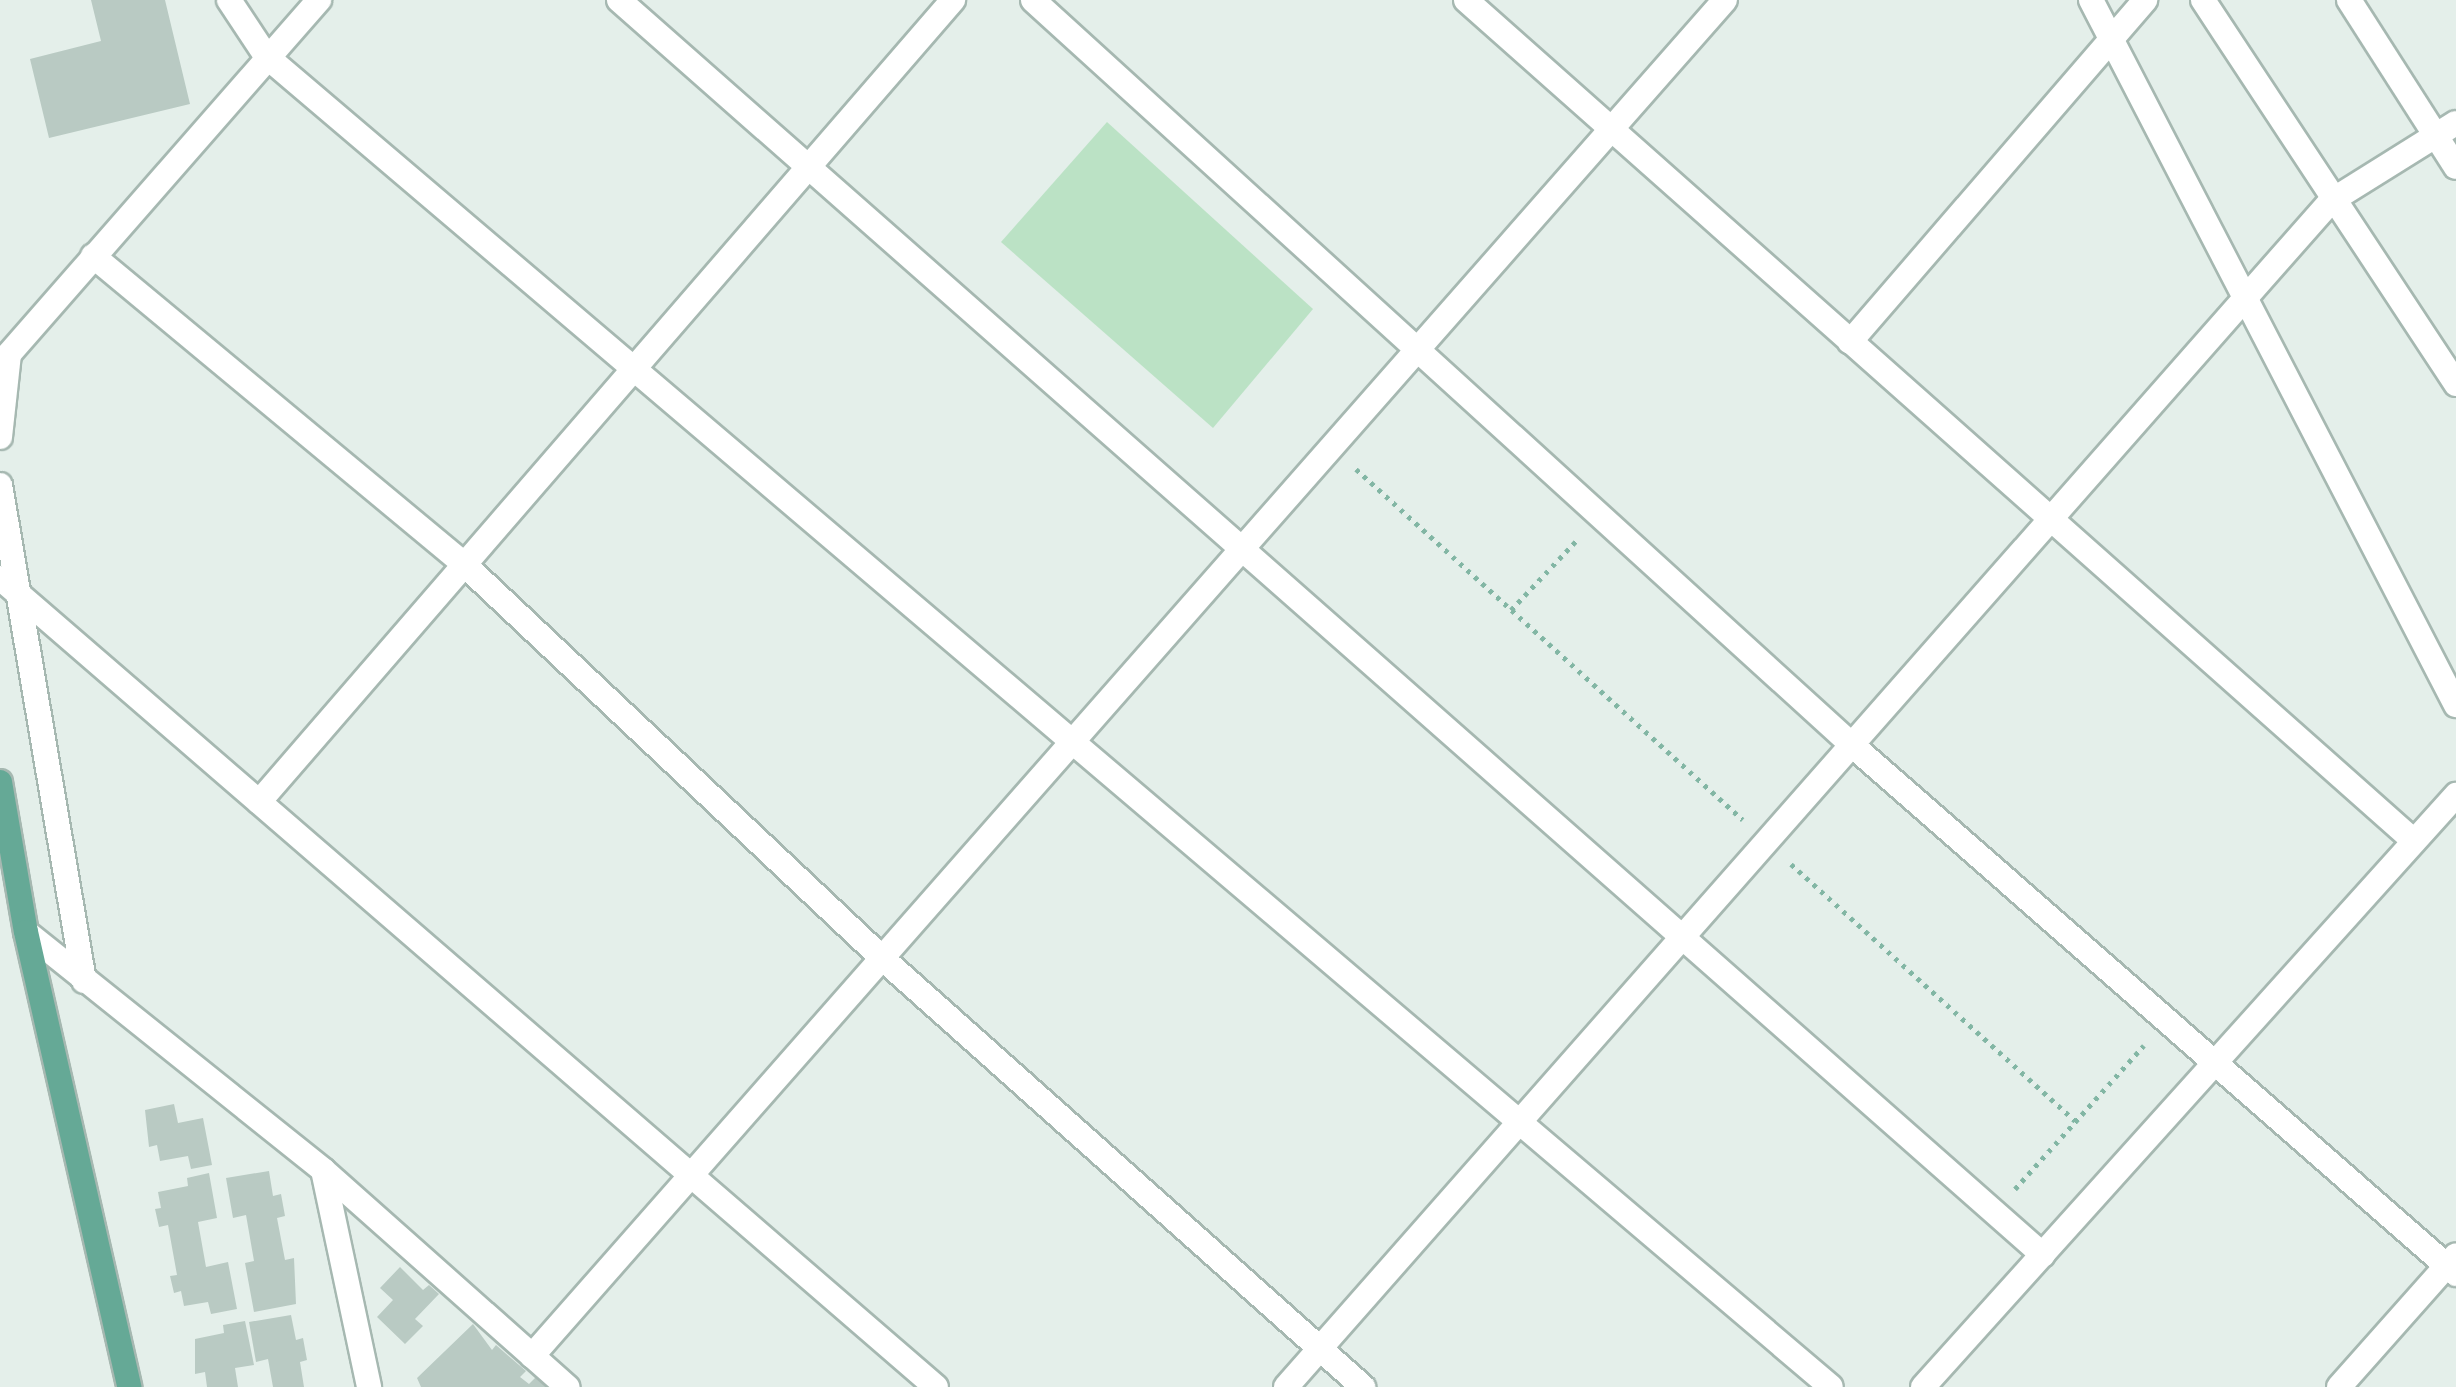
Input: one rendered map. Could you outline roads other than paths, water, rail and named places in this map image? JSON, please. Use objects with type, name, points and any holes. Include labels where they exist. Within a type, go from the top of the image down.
[{"type":"main road","points":[[0,782],[26,932],[129,1387]]},
{"type":"street","points":[[229,0],[266,56],[1831,1387]]},
{"type":"street","points":[[0,437],[9,354],[266,56],[319,0]]},
{"type":"street","points":[[619,0],[1684,935],[2043,1255]]},
{"type":"street","points":[[259,802],[466,566],[632,367],[953,0]]},
{"type":"street","points":[[1033,0],[1852,745],[2215,1064],[2453,1265],[2339,1387]]},
{"type":"street","points":[[1466,0],[2414,841]]},
{"type":"street","points":[[532,1356],[1725,0]]},
{"type":"street","points":[[2091,0],[2456,705]]},
{"type":"street","points":[[1850,342],[2145,0]]},
{"type":"street","points":[[2203,0],[2331,201],[2456,384]]},
{"type":"street","points":[[2349,0],[2446,129],[2456,167]]},
{"type":"street","points":[[1286,1387],[2331,201],[2446,129]]},
{"type":"street","points":[[93,256],[466,566],[882,958],[1363,1387]]},
{"type":"street","points":[[0,485],[84,981]]},
{"type":"street","points":[[0,578],[936,1387]]},
{"type":"street","points":[[1923,1387],[2456,795]]},
{"type":"street","points":[[26,932],[323,1170],[567,1387]]},
{"type":"street","points":[[323,1170],[369,1387]]}]
